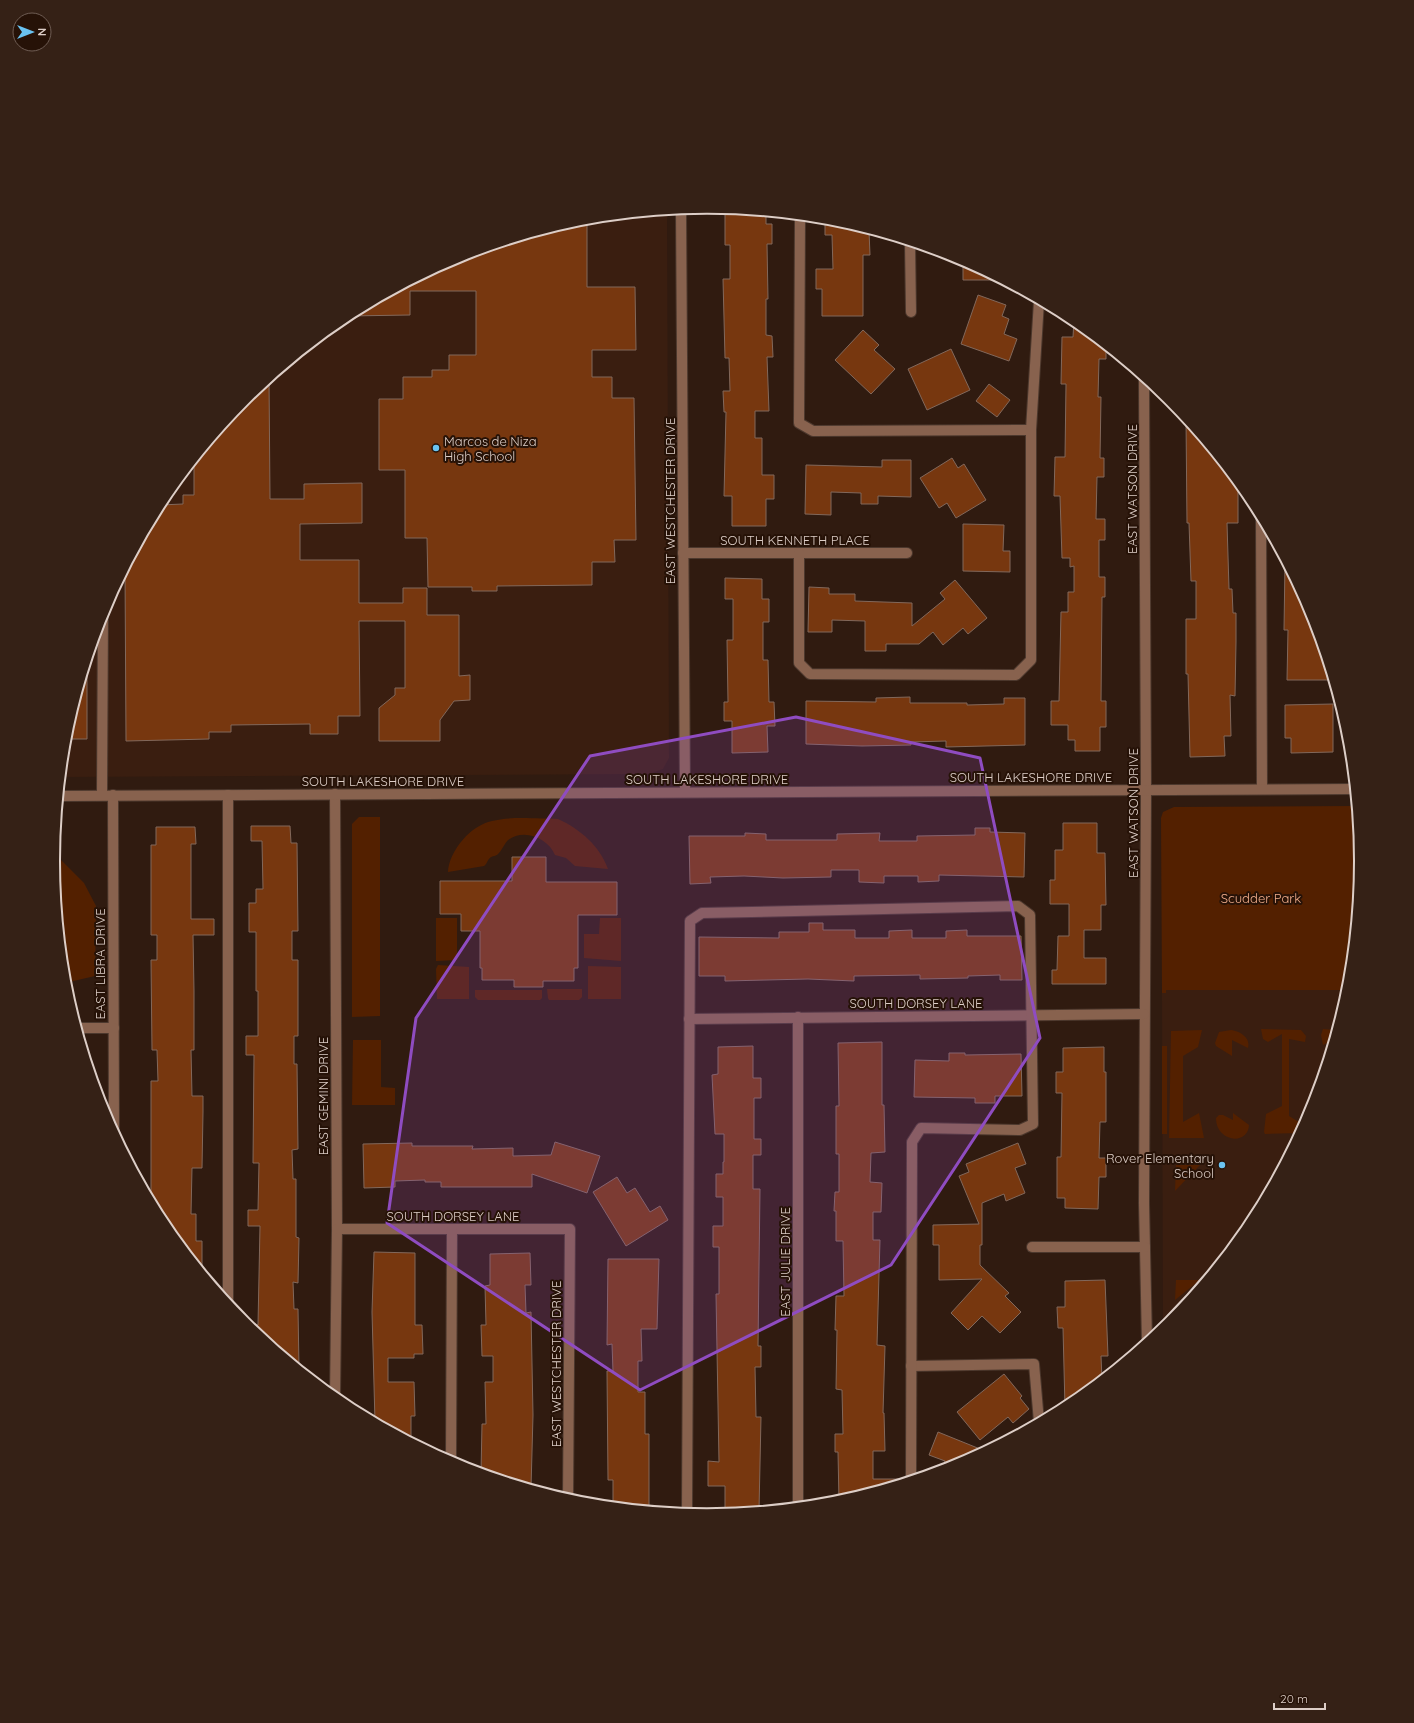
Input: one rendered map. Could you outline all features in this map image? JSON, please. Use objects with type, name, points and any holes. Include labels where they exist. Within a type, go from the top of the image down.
[{"type":"street","name":"EAST WESTCHESTER DRIVE","points":[[681,215],[685,792]]},
{"type":"street","points":[[800,221],[799,423],[813,432],[1030,430]]},
{"type":"street","points":[[910,248],[910,312]]},
{"type":"street","points":[[799,553],[799,663],[810,674],[1016,676],[1031,660],[1030,430],[1039,307]]},
{"type":"street","name":"EAST WATSON DRIVE","points":[[1144,385],[1146,790],[1144,1014],[1147,1336]]},
{"type":"street","points":[[1261,528],[1262,789]]},
{"type":"street","name":"SOUTH KENNETH PLACE","points":[[683,553],[907,553]]},
{"type":"street","points":[[102,796],[103,630]]},
{"type":"street","name":"SOUTH LAKESHORE DRIVE","points":[[64,796],[1349,789]]},
{"type":"street","name":"EAST GEMINI DRIVE","points":[[335,794],[335,1390]]},
{"type":"street","points":[[228,795],[228,1295]]},
{"type":"street","name":"EAST LIBRA DRIVE","points":[[113,796],[114,1120]]},
{"type":"street","points":[[687,1508],[690,921],[702,913],[1018,906],[1030,915],[1033,1124],[1020,1130],[921,1128],[912,1142],[911,1475]]},
{"type":"street","name":"SOUTH DORSEY LANE","points":[[689,1019],[1144,1014]]},
{"type":"street","name":"EAST JULIE DRIVE","points":[[798,1017],[798,1502]]},
{"type":"street","points":[[82,1028],[114,1028]]},
{"type":"street","name":"SOUTH DORSEY LANE","points":[[336,1229],[570,1229]]},
{"type":"street","points":[[451,1455],[452,1229]]},
{"type":"street","name":"EAST WESTCHESTER DRIVE","points":[[568,1493],[570,1229]]},
{"type":"street","points":[[1032,1247],[1145,1247]]},
{"type":"street","points":[[911,1366],[1034,1364],[1039,1417]]},
{"type":"highlighted area","points":[[796,717],[980,758],[1040,1038],[891,1265],[640,1390],[387,1223],[416,1018],[590,756]]},
{"type":"shaded area","name":"Marcos de Niza High School","points":[[667,216],[669,758],[663,769],[649,774],[66,777],[72,735],[94,654],[109,614],[127,575],[169,502],[194,468],[221,435],[280,375],[313,348],[384,301],[421,281],[459,264],[499,249],[581,227],[623,220]]},
{"type":"shaded area","name":"Rover Elementary School","points":[[1162,990],[1342,990],[1320,1069],[1305,1109],[1287,1148],[1267,1185],[1245,1221],[1220,1255],[1193,1288],[1163,1320]]},
{"type":"green space","name":"Scudder Park","points":[[1351,806],[1354,862],[1353,904],[1342,990],[1166,990],[1166,993],[1162,993],[1161,818],[1163,812],[1174,807]]},
{"type":"green space","points":[[359,817],[380,817],[380,1016],[352,1017],[352,824]]},
{"type":"green space","points":[[499,819],[558,819],[574,828],[588,839],[600,853],[608,869],[575,866],[566,858],[555,855],[552,849],[541,840],[528,835],[521,835],[508,840],[499,853],[490,858],[484,866],[448,872],[452,856],[462,840],[469,833],[484,823]]},
{"type":"green space","points":[[60,859],[84,883],[96,906],[95,976],[71,982],[61,904]]},
{"type":"green space","points":[[436,918],[457,918],[457,960],[436,961]]},
{"type":"green space","points":[[600,918],[621,918],[621,961],[584,958],[584,934],[599,934]]},
{"type":"green space","points":[[438,965],[469,967],[469,999],[437,999],[436,969]]},
{"type":"green space","points":[[588,966],[621,967],[621,999],[588,999]]},
{"type":"green space","points":[[547,989],[582,989],[582,997],[579,1000],[549,1000]]},
{"type":"green space","points":[[475,990],[542,990],[542,998],[540,1000],[478,1000],[475,997]]},
{"type":"green space","points":[[1261,1029],[1301,1030],[1306,1036],[1305,1042],[1289,1039],[1289,1116],[1299,1122],[1294,1133],[1265,1134],[1264,1132],[1266,1114],[1282,1106],[1282,1034],[1268,1042],[1263,1039]]},
{"type":"green space","points":[[1323,1029],[1332,1030],[1328,1043],[1323,1045],[1321,1035]]},
{"type":"green space","points":[[1202,1030],[1198,1047],[1183,1056],[1183,1122],[1199,1113],[1204,1138],[1169,1138],[1171,1031]]},
{"type":"green space","points":[[1231,1030],[1238,1032],[1248,1041],[1248,1048],[1232,1040],[1232,1056],[1216,1046],[1215,1043],[1219,1032]]},
{"type":"green space","points":[[353,1040],[381,1040],[381,1087],[395,1088],[395,1105],[352,1105]]},
{"type":"green space","points":[[1162,1046],[1167,1046],[1167,1134],[1162,1134]]},
{"type":"green space","points":[[1233,1113],[1249,1125],[1247,1132],[1238,1138],[1226,1136],[1217,1126],[1216,1118],[1219,1115],[1223,1115],[1233,1120]]},
{"type":"green space","points":[[1176,1165],[1200,1165],[1175,1191]]},
{"type":"green space","points":[[1176,1280],[1200,1280],[1199,1281],[1175,1300]]},
{"type":"building","points":[[725,215],[766,218],[766,224],[772,224],[772,244],[767,244],[768,299],[766,299],[766,335],[772,336],[773,357],[767,357],[769,411],[755,411],[755,438],[762,438],[762,475],[774,475],[774,499],[766,499],[766,526],[732,526],[732,496],[724,496],[726,412],[724,412],[723,391],[730,391],[729,358],[725,358],[723,279],[730,279],[730,245],[725,245]]},
{"type":"building","points":[[587,226],[587,287],[635,287],[636,350],[592,350],[592,377],[612,377],[612,398],[634,398],[636,540],[614,540],[615,562],[592,562],[592,585],[497,586],[497,591],[472,591],[472,587],[428,587],[427,538],[405,538],[405,470],[379,470],[379,399],[403,399],[403,377],[432,377],[432,370],[449,370],[449,355],[476,355],[476,291],[410,291],[410,315],[361,316],[384,301],[421,281],[459,264],[499,249],[540,237]]},
{"type":"building","points":[[825,226],[869,236],[870,255],[863,255],[863,316],[822,316],[822,289],[816,289],[816,269],[833,269],[832,235],[825,235]]},
{"type":"building","points":[[963,268],[991,280],[963,280]]},
{"type":"building","points":[[978,295],[1006,305],[1002,316],[1009,319],[1004,334],[1017,339],[1009,361],[961,344]]},
{"type":"building","points":[[1073,329],[1106,352],[1106,359],[1099,359],[1098,397],[1101,397],[1100,458],[1104,458],[1104,477],[1097,477],[1096,519],[1105,519],[1105,540],[1099,540],[1099,577],[1105,577],[1105,597],[1102,597],[1101,701],[1106,701],[1106,727],[1100,727],[1100,751],[1075,751],[1075,740],[1068,740],[1068,725],[1051,725],[1051,701],[1059,701],[1061,612],[1068,612],[1068,592],[1074,592],[1074,566],[1070,567],[1070,558],[1062,558],[1060,496],[1054,496],[1055,457],[1065,457],[1066,384],[1061,384],[1062,337],[1073,337]]},
{"type":"building","points":[[863,330],[879,345],[874,350],[895,369],[871,394],[835,360]]},
{"type":"building","points":[[951,349],[970,390],[927,410],[908,369]]},
{"type":"building","points":[[989,384],[1010,400],[997,417],[976,401]]},
{"type":"building","points":[[269,386],[270,499],[304,499],[304,484],[362,483],[362,523],[300,524],[300,560],[359,560],[359,603],[403,603],[403,588],[427,588],[427,615],[459,615],[459,676],[470,675],[470,700],[454,701],[440,720],[440,741],[379,741],[379,708],[395,695],[395,688],[405,688],[405,621],[359,621],[360,716],[338,716],[338,734],[310,734],[310,724],[231,725],[231,732],[209,732],[209,739],[126,741],[125,579],[147,538],[167,505],[183,504],[183,495],[194,495],[194,468],[221,435]]},
{"type":"building","points":[[1186,428],[1220,468],[1238,492],[1238,523],[1227,523],[1229,589],[1232,589],[1233,613],[1236,613],[1236,642],[1235,696],[1230,695],[1231,736],[1224,736],[1225,756],[1190,757],[1188,674],[1186,674],[1186,619],[1196,619],[1196,581],[1191,581],[1189,523],[1187,523]]},
{"type":"building","points":[[952,458],[958,468],[964,464],[986,500],[956,518],[947,503],[939,508],[920,478]]},
{"type":"building","points":[[882,460],[911,460],[911,497],[878,496],[878,504],[861,504],[861,493],[831,492],[831,515],[805,514],[806,465],[882,467]]},
{"type":"building","points":[[963,524],[1004,525],[1003,551],[1010,551],[1010,572],[963,571]]},
{"type":"building","points":[[1285,571],[1305,614],[1328,680],[1287,680],[1288,630],[1284,630]]},
{"type":"building","points":[[725,578],[762,579],[762,599],[769,599],[769,622],[763,622],[763,660],[768,660],[769,702],[774,702],[775,726],[767,726],[768,752],[732,753],[732,721],[724,721],[724,702],[728,702],[727,640],[733,640],[733,599],[725,599]]},
{"type":"building","points":[[955,580],[987,618],[968,634],[963,628],[943,645],[933,632],[919,644],[886,644],[886,651],[865,651],[865,621],[832,620],[832,632],[808,632],[809,587],[829,588],[829,594],[855,594],[855,601],[912,603],[912,626],[945,599],[940,593]]},
{"type":"building","points":[[87,677],[87,739],[71,739]]},
{"type":"building","points":[[910,697],[910,703],[967,703],[967,705],[1004,704],[1004,698],[1025,698],[1025,745],[946,747],[946,741],[911,742],[911,745],[862,746],[806,744],[806,701],[876,702],[876,698]]},
{"type":"building","points":[[1333,704],[1333,752],[1291,753],[1291,738],[1285,738],[1285,705]]},
{"type":"building","points":[[1063,823],[1097,823],[1097,853],[1105,853],[1106,905],[1101,905],[1101,930],[1084,930],[1084,958],[1106,958],[1106,984],[1052,984],[1052,970],[1057,970],[1058,936],[1069,936],[1069,904],[1050,904],[1050,880],[1055,880],[1055,850],[1063,850]]},
{"type":"building","points":[[251,826],[290,826],[291,843],[297,843],[298,931],[292,931],[292,960],[298,960],[298,1036],[294,1036],[294,1064],[297,1064],[298,1149],[292,1150],[293,1179],[296,1179],[296,1237],[299,1238],[298,1283],[293,1282],[294,1309],[298,1309],[299,1363],[256,1325],[258,1325],[260,1226],[248,1226],[248,1210],[258,1210],[259,1163],[253,1163],[254,1055],[246,1055],[246,1036],[258,1036],[256,932],[249,932],[249,903],[256,903],[256,889],[263,889],[262,841],[251,841]]},
{"type":"building","points":[[156,827],[195,827],[196,844],[191,844],[191,919],[214,919],[214,935],[193,935],[194,1050],[191,1050],[192,1096],[203,1096],[203,1112],[202,1168],[192,1168],[191,1214],[196,1214],[196,1241],[202,1241],[202,1265],[169,1221],[151,1192],[151,1081],[158,1081],[157,1050],[152,1050],[151,960],[157,960],[157,935],[151,935],[151,845],[156,845]]},
{"type":"building","points":[[975,828],[990,828],[990,832],[1025,833],[1024,877],[939,875],[939,881],[918,882],[918,876],[884,876],[884,883],[859,882],[859,870],[831,870],[831,877],[710,877],[711,883],[690,884],[689,836],[745,836],[745,833],[766,834],[766,840],[837,840],[837,834],[880,833],[879,841],[917,841],[917,836],[975,835]]},
{"type":"building","points":[[512,857],[546,857],[546,882],[617,882],[617,915],[578,915],[578,968],[574,968],[574,981],[543,981],[543,987],[514,987],[514,980],[482,980],[482,968],[480,968],[480,931],[461,931],[461,914],[440,914],[440,881],[512,881]]},
{"type":"building","points":[[809,923],[823,923],[823,930],[855,930],[855,938],[889,938],[889,931],[912,930],[912,938],[946,938],[946,931],[967,930],[967,936],[1021,936],[1022,980],[1000,980],[1000,975],[968,976],[968,978],[920,979],[920,975],[854,976],[854,981],[808,979],[725,981],[725,976],[699,976],[699,937],[779,938],[779,932],[809,932]]},
{"type":"building","points":[[882,1042],[882,1105],[884,1105],[885,1152],[871,1153],[870,1182],[882,1183],[881,1212],[873,1212],[873,1240],[880,1240],[877,1345],[885,1346],[883,1413],[885,1451],[873,1451],[873,1479],[898,1479],[839,1495],[838,1452],[835,1452],[835,1434],[843,1434],[842,1390],[836,1389],[837,1330],[835,1330],[836,1296],[844,1296],[843,1241],[836,1241],[836,1211],[834,1211],[835,1192],[839,1192],[839,1154],[836,1154],[836,1106],[839,1106],[838,1043]]},
{"type":"building","points":[[753,1046],[753,1078],[761,1078],[761,1098],[754,1098],[754,1139],[761,1139],[761,1155],[753,1155],[753,1189],[760,1189],[758,1346],[761,1346],[761,1367],[755,1367],[756,1417],[761,1417],[759,1506],[749,1507],[725,1508],[725,1486],[708,1486],[708,1461],[719,1462],[716,1294],[719,1294],[719,1247],[713,1247],[713,1226],[723,1226],[723,1197],[716,1197],[716,1174],[723,1174],[724,1134],[715,1134],[712,1075],[718,1074],[718,1047]]},
{"type":"building","points":[[1104,1047],[1104,1072],[1106,1072],[1106,1122],[1100,1122],[1099,1158],[1106,1158],[1106,1177],[1099,1177],[1098,1209],[1065,1208],[1065,1198],[1057,1198],[1057,1157],[1061,1157],[1062,1093],[1056,1093],[1056,1072],[1063,1072],[1063,1048]]},
{"type":"building","points":[[949,1053],[965,1053],[965,1055],[1021,1054],[1022,1096],[995,1096],[995,1103],[975,1103],[975,1098],[914,1097],[915,1060],[949,1061]]},
{"type":"building","points":[[555,1142],[600,1156],[587,1193],[532,1174],[532,1187],[441,1187],[441,1182],[425,1182],[425,1180],[395,1181],[395,1187],[364,1188],[363,1144],[412,1143],[412,1146],[473,1146],[472,1149],[513,1148],[513,1156],[551,1155]]},
{"type":"building","points":[[1018,1143],[1026,1164],[1015,1168],[1025,1193],[1006,1201],[1004,1194],[982,1203],[982,1245],[980,1245],[980,1265],[1009,1293],[1005,1296],[1021,1312],[1000,1333],[982,1316],[968,1330],[951,1313],[982,1279],[939,1280],[939,1245],[933,1245],[933,1225],[979,1224],[959,1176],[969,1172],[966,1164]]},
{"type":"building","points":[[617,1177],[627,1193],[635,1188],[650,1212],[660,1206],[668,1220],[626,1246],[593,1192]]},
{"type":"building","points":[[374,1252],[415,1253],[415,1325],[422,1325],[423,1354],[414,1354],[414,1358],[388,1358],[388,1382],[414,1382],[415,1416],[411,1416],[411,1437],[375,1417],[372,1312]]},
{"type":"building","points":[[530,1253],[531,1285],[525,1285],[526,1313],[531,1312],[533,1415],[531,1483],[481,1467],[482,1424],[486,1424],[485,1382],[493,1382],[493,1356],[482,1356],[481,1325],[486,1325],[485,1286],[490,1285],[490,1254]]},
{"type":"building","points":[[608,1259],[659,1259],[657,1329],[641,1329],[642,1361],[638,1361],[638,1392],[645,1392],[645,1434],[649,1434],[649,1505],[613,1501],[613,1480],[608,1480],[607,1371],[613,1371],[612,1344],[607,1345]]},
{"type":"building","points":[[1105,1280],[1108,1356],[1101,1356],[1102,1374],[1065,1400],[1063,1328],[1058,1328],[1057,1307],[1065,1307],[1065,1281]]},
{"type":"building","points":[[1004,1374],[1022,1396],[1020,1398],[1029,1409],[1013,1423],[1008,1417],[980,1440],[957,1412]]},
{"type":"building","points":[[938,1432],[979,1448],[944,1463],[945,1461],[929,1455]]},
{"type":"place","name":"Marcos de Niza High School","points":[[436,448]]},
{"type":"place","name":"Rover Elementary School","points":[[1222,1165]]}]
